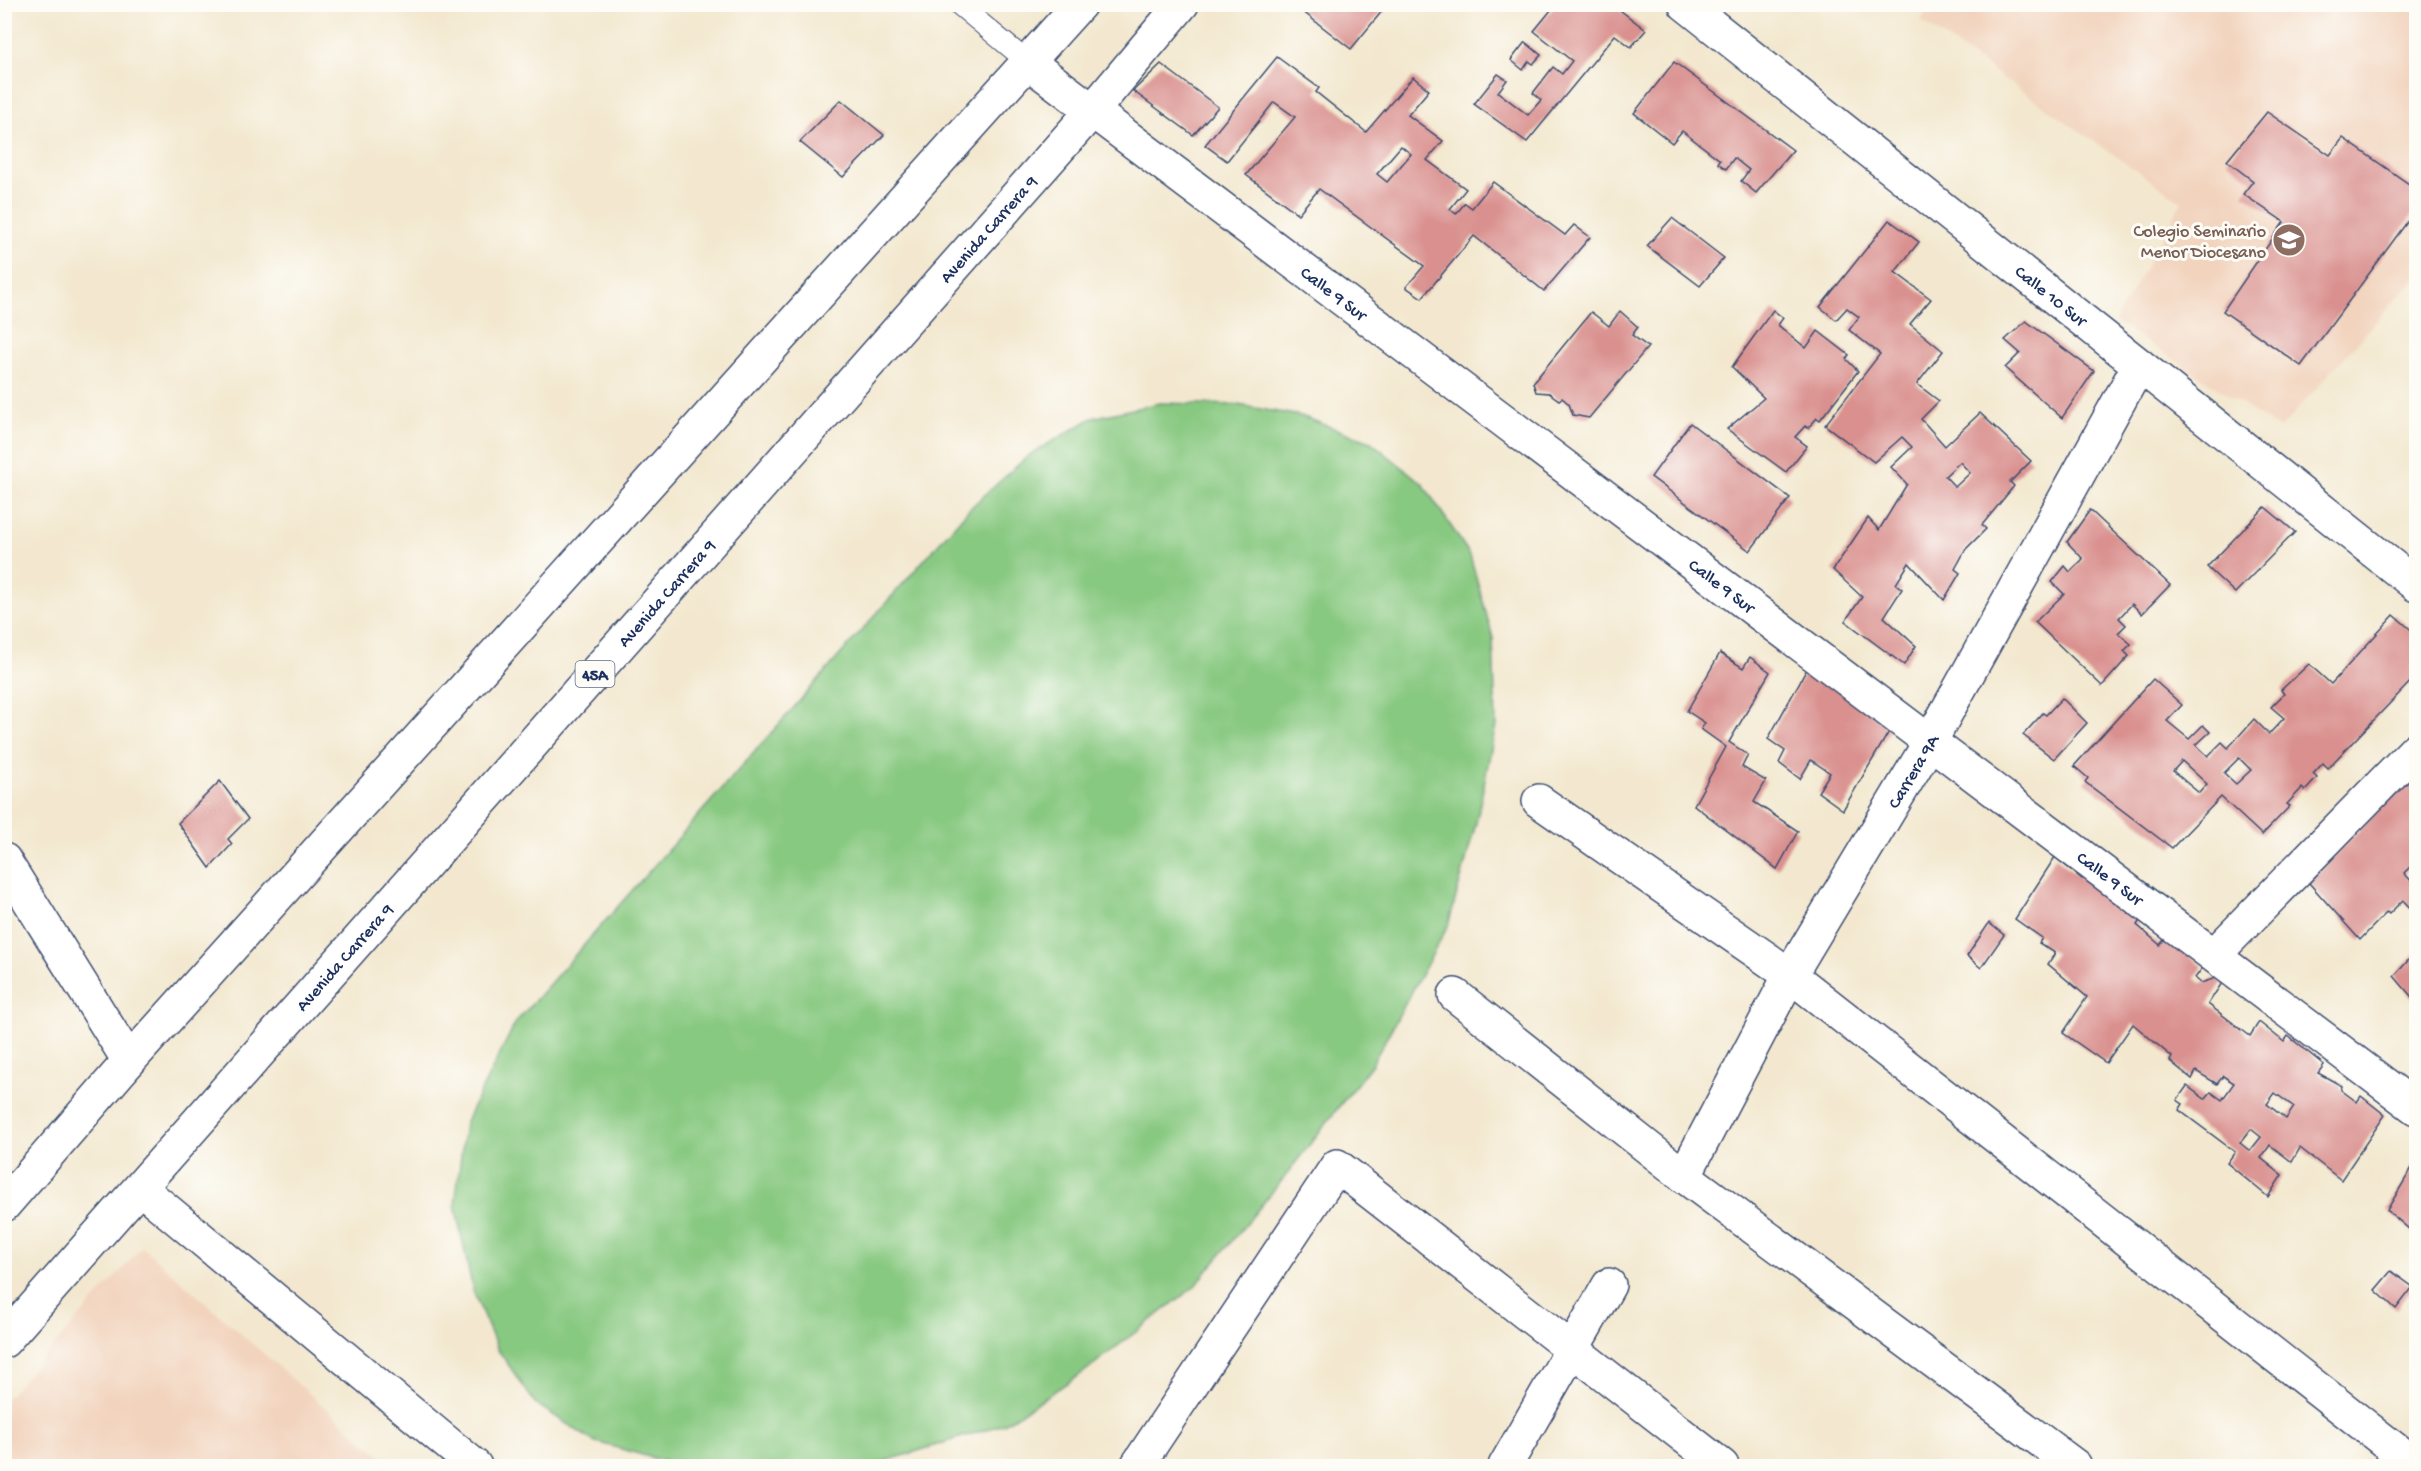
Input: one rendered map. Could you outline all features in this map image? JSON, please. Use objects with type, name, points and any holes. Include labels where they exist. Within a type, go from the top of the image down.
[{"type":"street","points":[[4,1205],[129,1061],[1080,4]]},
{"type":"street","name":"Avenida Carrera 9","points":[[4,1341],[1092,111],[1182,4]]},
{"type":"street","name":"Calle 10 Sur","points":[[1685,4],[2416,585]]},
{"type":"street","name":"Calle 9 Sur","points":[[1029,63],[2416,1108]]},
{"type":"street","name":"Carrera 9A","points":[[1684,1176],[1790,975],[1930,742],[2139,365]]},
{"type":"street","points":[[2214,955],[2416,749]]},
{"type":"street","points":[[1539,801],[1790,975],[2416,1467]]},
{"type":"street","points":[[4,861],[129,1061]]},
{"type":"street","points":[[1455,995],[1684,1176],[2075,1467]]},
{"type":"street","points":[[1137,1467],[1337,1166],[1722,1467]]},
{"type":"street","points":[[140,1188],[476,1467]]},
{"type":"street","points":[[1505,1467],[1609,1285]]},
{"type":"lane","points":[[958,4],[1029,63]]},
{"type":"shaded area","name":"Colegio Seminario Menor Diocesano","points":[[1932,4],[2416,5],[2416,277],[2280,429],[2115,321],[2182,202],[1921,21]]},
{"type":"shaded area","points":[[142,1247],[392,1466],[17,1466],[5,1457],[5,1400]]},
{"type":"green space","points":[[1160,403],[1238,405],[1301,416],[1371,442],[1423,484],[1470,555],[1493,638],[1496,725],[1476,823],[1448,926],[1372,1064],[1283,1179],[1194,1287],[1084,1372],[1004,1424],[870,1466],[681,1466],[593,1441],[535,1403],[498,1350],[473,1291],[455,1205],[465,1123],[516,1022],[969,509],[1029,455],[1092,418]]},
{"type":"building","points":[[1293,4],[1388,4],[1351,49]]},
{"type":"building","points":[[1556,4],[1612,4],[1646,30],[1631,47],[1615,35],[1527,142],[1474,104],[1498,74],[1507,80],[1498,92],[1528,115],[1541,100],[1533,93],[1553,67],[1562,74],[1572,61],[1534,31]]},
{"type":"building","points":[[1525,42],[1541,55],[1533,64],[1529,61],[1523,70],[1511,60]]},
{"type":"building","points":[[1277,57],[1319,88],[1316,92],[1366,132],[1413,77],[1429,90],[1408,115],[1443,141],[1427,160],[1466,189],[1450,209],[1456,214],[1465,203],[1472,208],[1493,182],[1565,235],[1574,225],[1590,237],[1544,291],[1474,236],[1422,298],[1406,287],[1424,266],[1319,189],[1298,214],[1246,175],[1295,117],[1274,102],[1227,161],[1205,145]],"holes":[[[1401,146],[1411,154],[1387,182],[1377,174]]]},
{"type":"building","points":[[1674,62],[1793,150],[1756,193],[1741,181],[1749,170],[1734,158],[1726,169],[1718,163],[1720,160],[1682,131],[1672,143],[1634,113]]},
{"type":"building","points":[[1161,64],[1218,107],[1193,135],[1133,91]]},
{"type":"building","points":[[841,100],[884,135],[843,177],[800,142]]},
{"type":"building","points":[[2267,112],[2330,155],[2343,138],[2416,189],[2416,210],[2301,366],[2223,311],[2284,222],[2243,194],[2253,181],[2227,161]]},
{"type":"building","points":[[1672,218],[1724,258],[1700,286],[1647,246]]},
{"type":"building","points":[[1889,220],[1919,242],[1895,272],[1931,299],[1910,324],[1943,351],[1917,384],[1939,401],[1921,419],[1945,446],[1980,413],[2031,461],[2010,482],[2014,486],[1982,525],[1986,529],[1966,549],[1955,569],[1960,573],[1944,600],[1909,563],[1896,584],[1902,589],[1884,617],[1916,646],[1904,665],[1845,621],[1862,597],[1833,570],[1868,518],[1879,530],[1907,484],[1891,467],[1912,447],[1902,437],[1874,462],[1825,425],[1880,354],[1849,330],[1859,317],[1847,308],[1836,320],[1820,307]],"holes":[[[1960,462],[1970,473],[1955,487],[1945,476]]]},
{"type":"building","points":[[1773,310],[1783,318],[1778,325],[1806,348],[1818,331],[1849,355],[1846,359],[1858,371],[1820,420],[1817,418],[1808,428],[1805,426],[1795,437],[1807,446],[1786,472],[1727,429],[1764,398],[1732,367]]},
{"type":"building","points":[[1620,311],[1638,327],[1632,335],[1648,347],[1589,418],[1573,415],[1569,404],[1562,398],[1559,400],[1549,393],[1536,392],[1533,383],[1591,312],[1609,326]]},
{"type":"building","points":[[2026,321],[2094,371],[2062,418],[2005,368],[2020,353],[2005,340]]},
{"type":"building","points":[[1690,423],[1790,498],[1750,551],[1651,477]]},
{"type":"building","points":[[2265,507],[2295,532],[2235,593],[2207,567]]},
{"type":"building","points":[[2090,510],[2170,585],[2142,614],[2132,604],[2119,618],[2126,625],[2118,633],[2131,644],[2124,651],[2129,656],[2102,686],[2035,622],[2064,594],[2052,582],[2065,566],[2070,572],[2083,559],[2067,542]]},
{"type":"building","points":[[2394,615],[2416,634],[2416,676],[2328,768],[2323,763],[2313,774],[2317,778],[2305,791],[2302,788],[2287,804],[2290,806],[2262,835],[2221,797],[2172,848],[2085,782],[2088,778],[2074,766],[2153,679],[2182,705],[2167,721],[2189,739],[2203,725],[2210,732],[2196,745],[2208,756],[2222,742],[2228,748],[2254,719],[2269,734],[2284,718],[2271,707],[2284,694],[2281,690],[2309,664],[2331,684]],"holes":[[[2239,758],[2251,770],[2236,784],[2224,773]],[[2182,761],[2207,784],[2199,793],[2173,771]]]},
{"type":"building","points":[[1720,653],[1743,668],[1750,657],[1770,672],[1729,742],[1748,755],[1742,767],[1766,781],[1754,802],[1798,831],[1777,869],[1694,805],[1726,747],[1701,729],[1705,723],[1687,711]]},
{"type":"building","points":[[1812,660],[1890,730],[1843,810],[1818,792],[1830,773],[1811,760],[1800,779],[1779,763],[1785,751],[1768,739]]},
{"type":"building","points":[[2062,698],[2087,723],[2054,759],[2023,735],[2043,713],[2046,715]]},
{"type":"building","points":[[2416,770],[2416,861],[2404,873],[2416,886],[2416,903],[2411,909],[2403,900],[2389,914],[2387,912],[2360,940],[2309,883]]},
{"type":"building","points":[[220,781],[248,819],[228,839],[232,844],[210,868],[178,823]]},
{"type":"building","points":[[2055,857],[2082,879],[2087,872],[2142,917],[2137,925],[2160,945],[2166,937],[2203,967],[2195,978],[2201,983],[2216,978],[2222,983],[2208,1004],[2250,1036],[2259,1022],[2284,1042],[2288,1036],[2324,1065],[2318,1073],[2342,1086],[2341,1090],[2357,1102],[2361,1096],[2385,1115],[2341,1180],[2300,1148],[2292,1162],[2270,1145],[2261,1158],[2282,1175],[2268,1197],[2227,1163],[2235,1152],[2179,1110],[2183,1104],[2177,1100],[2187,1086],[2205,1099],[2211,1092],[2222,1100],[2234,1083],[2223,1076],[2217,1084],[2196,1071],[2192,1079],[2170,1061],[2172,1057],[2133,1024],[2106,1063],[2063,1033],[2087,997],[2048,964],[2055,953],[2039,943],[2042,938],[2015,919]],"holes":[[[2275,1093],[2294,1107],[2286,1119],[2267,1104]],[[2251,1129],[2261,1137],[2250,1151],[2240,1143]]]},
{"type":"building","points":[[1989,923],[2004,935],[1981,968],[1967,956]]},
{"type":"building","points":[[2416,952],[2416,1002],[2394,976]]},
{"type":"building","points":[[2416,1161],[2416,1235],[2387,1210]]},
{"type":"building","points":[[2391,1271],[2413,1287],[2396,1309],[2375,1290]]},
{"type":"place","name":"Colegio Seminario Menor Diocesano","points":[[2289,240]]}]
